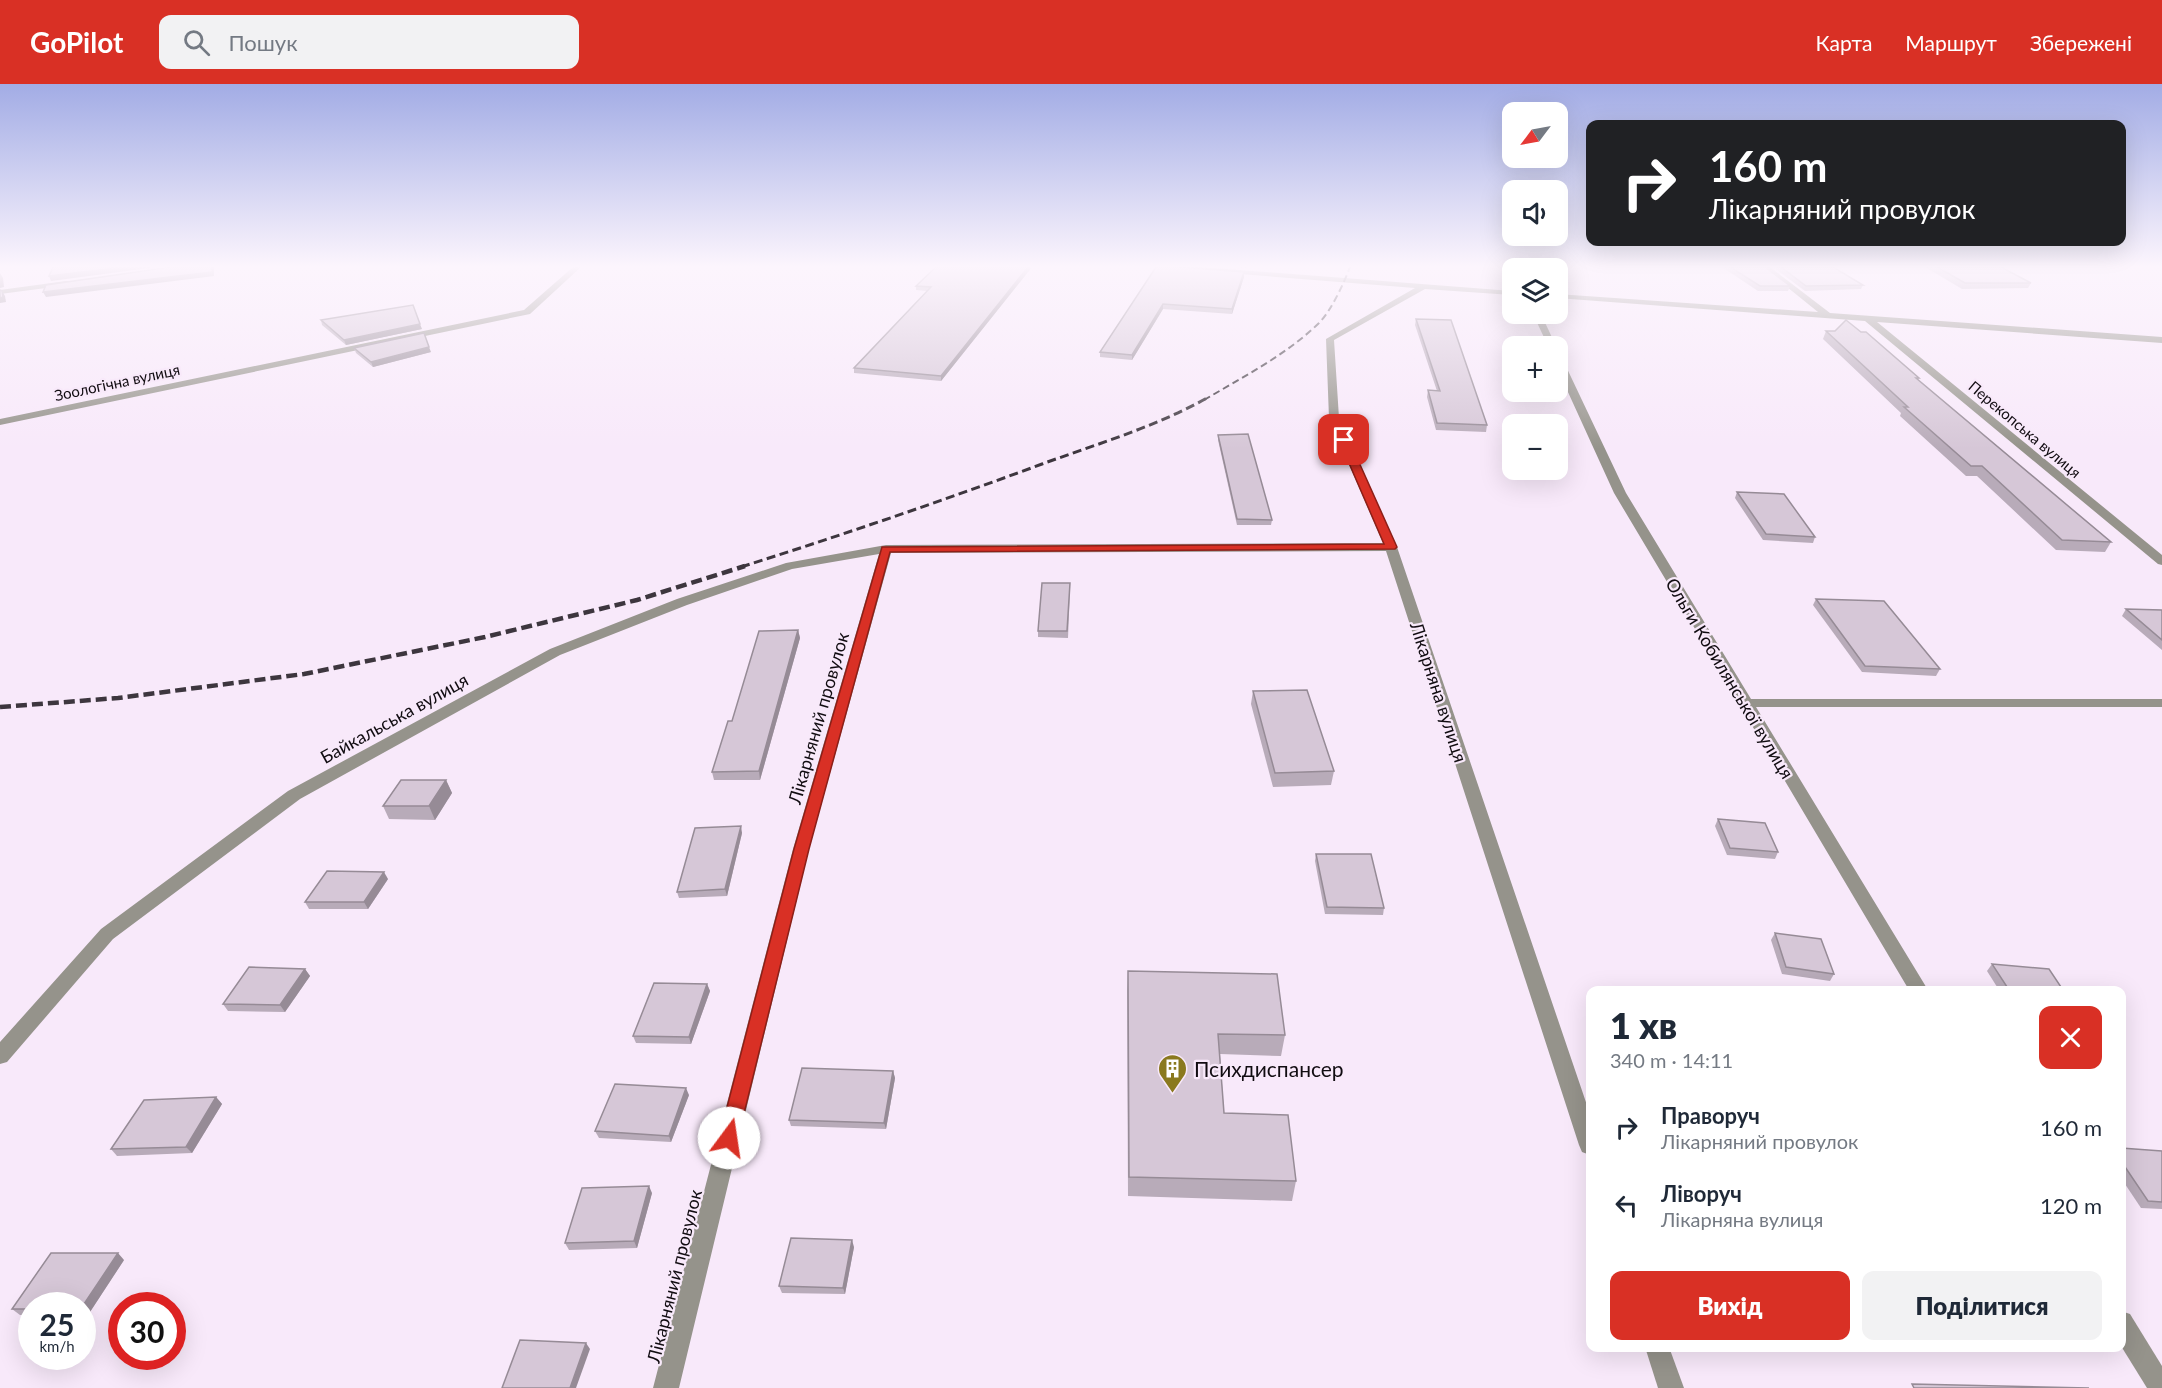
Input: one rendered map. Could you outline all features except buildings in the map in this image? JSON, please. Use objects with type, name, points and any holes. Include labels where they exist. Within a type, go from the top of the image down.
[{"type":"street","name":"Зоологічна вулиця","points":[[0,422],[451,328]]},
{"type":"street","name":"Лікарняна вулиця","points":[[1350,328],[1330,339],[1335,418],[1391,547],[1586,1133]]},
{"type":"street","name":"Перекопська вулиця","points":[[1879,328],[2162,561]]},
{"type":"street","points":[[1992,328],[2162,340]]},
{"type":"street","name":"Ольги Кобилянської вулиця","points":[[1568,382],[1620,494],[1917,986]]},
{"type":"street","points":[[886,549],[1391,547]]},
{"type":"street","name":"Байкальська вулиця","points":[[0,1056],[107,934],[294,795],[555,652],[682,602],[790,566],[886,549]]},
{"type":"street","name":"Лікарняний провулок","points":[[666,1388],[801,849],[886,549]]},
{"type":"street","points":[[1744,703],[2162,703]]},
{"type":"street","points":[[2126,1331],[2161,1388]]},
{"type":"street","points":[[1659,1352],[1671,1388]]},
{"type":"railway","points":[[1204,400],[1278,355],[1314,328]]},
{"type":"railway","points":[[741,567],[892,517],[1126,434],[1167,418],[1207,398]]},
{"type":"railway","points":[[0,707],[118,698],[304,674],[485,637],[637,600],[745,566]]},
{"type":"place","name":"Психдиспансер","points":[[1173,1094]]},
{"type":"route","points":[[729,1138],[801,849],[886,549],[1391,547],[1344,440]]}]
